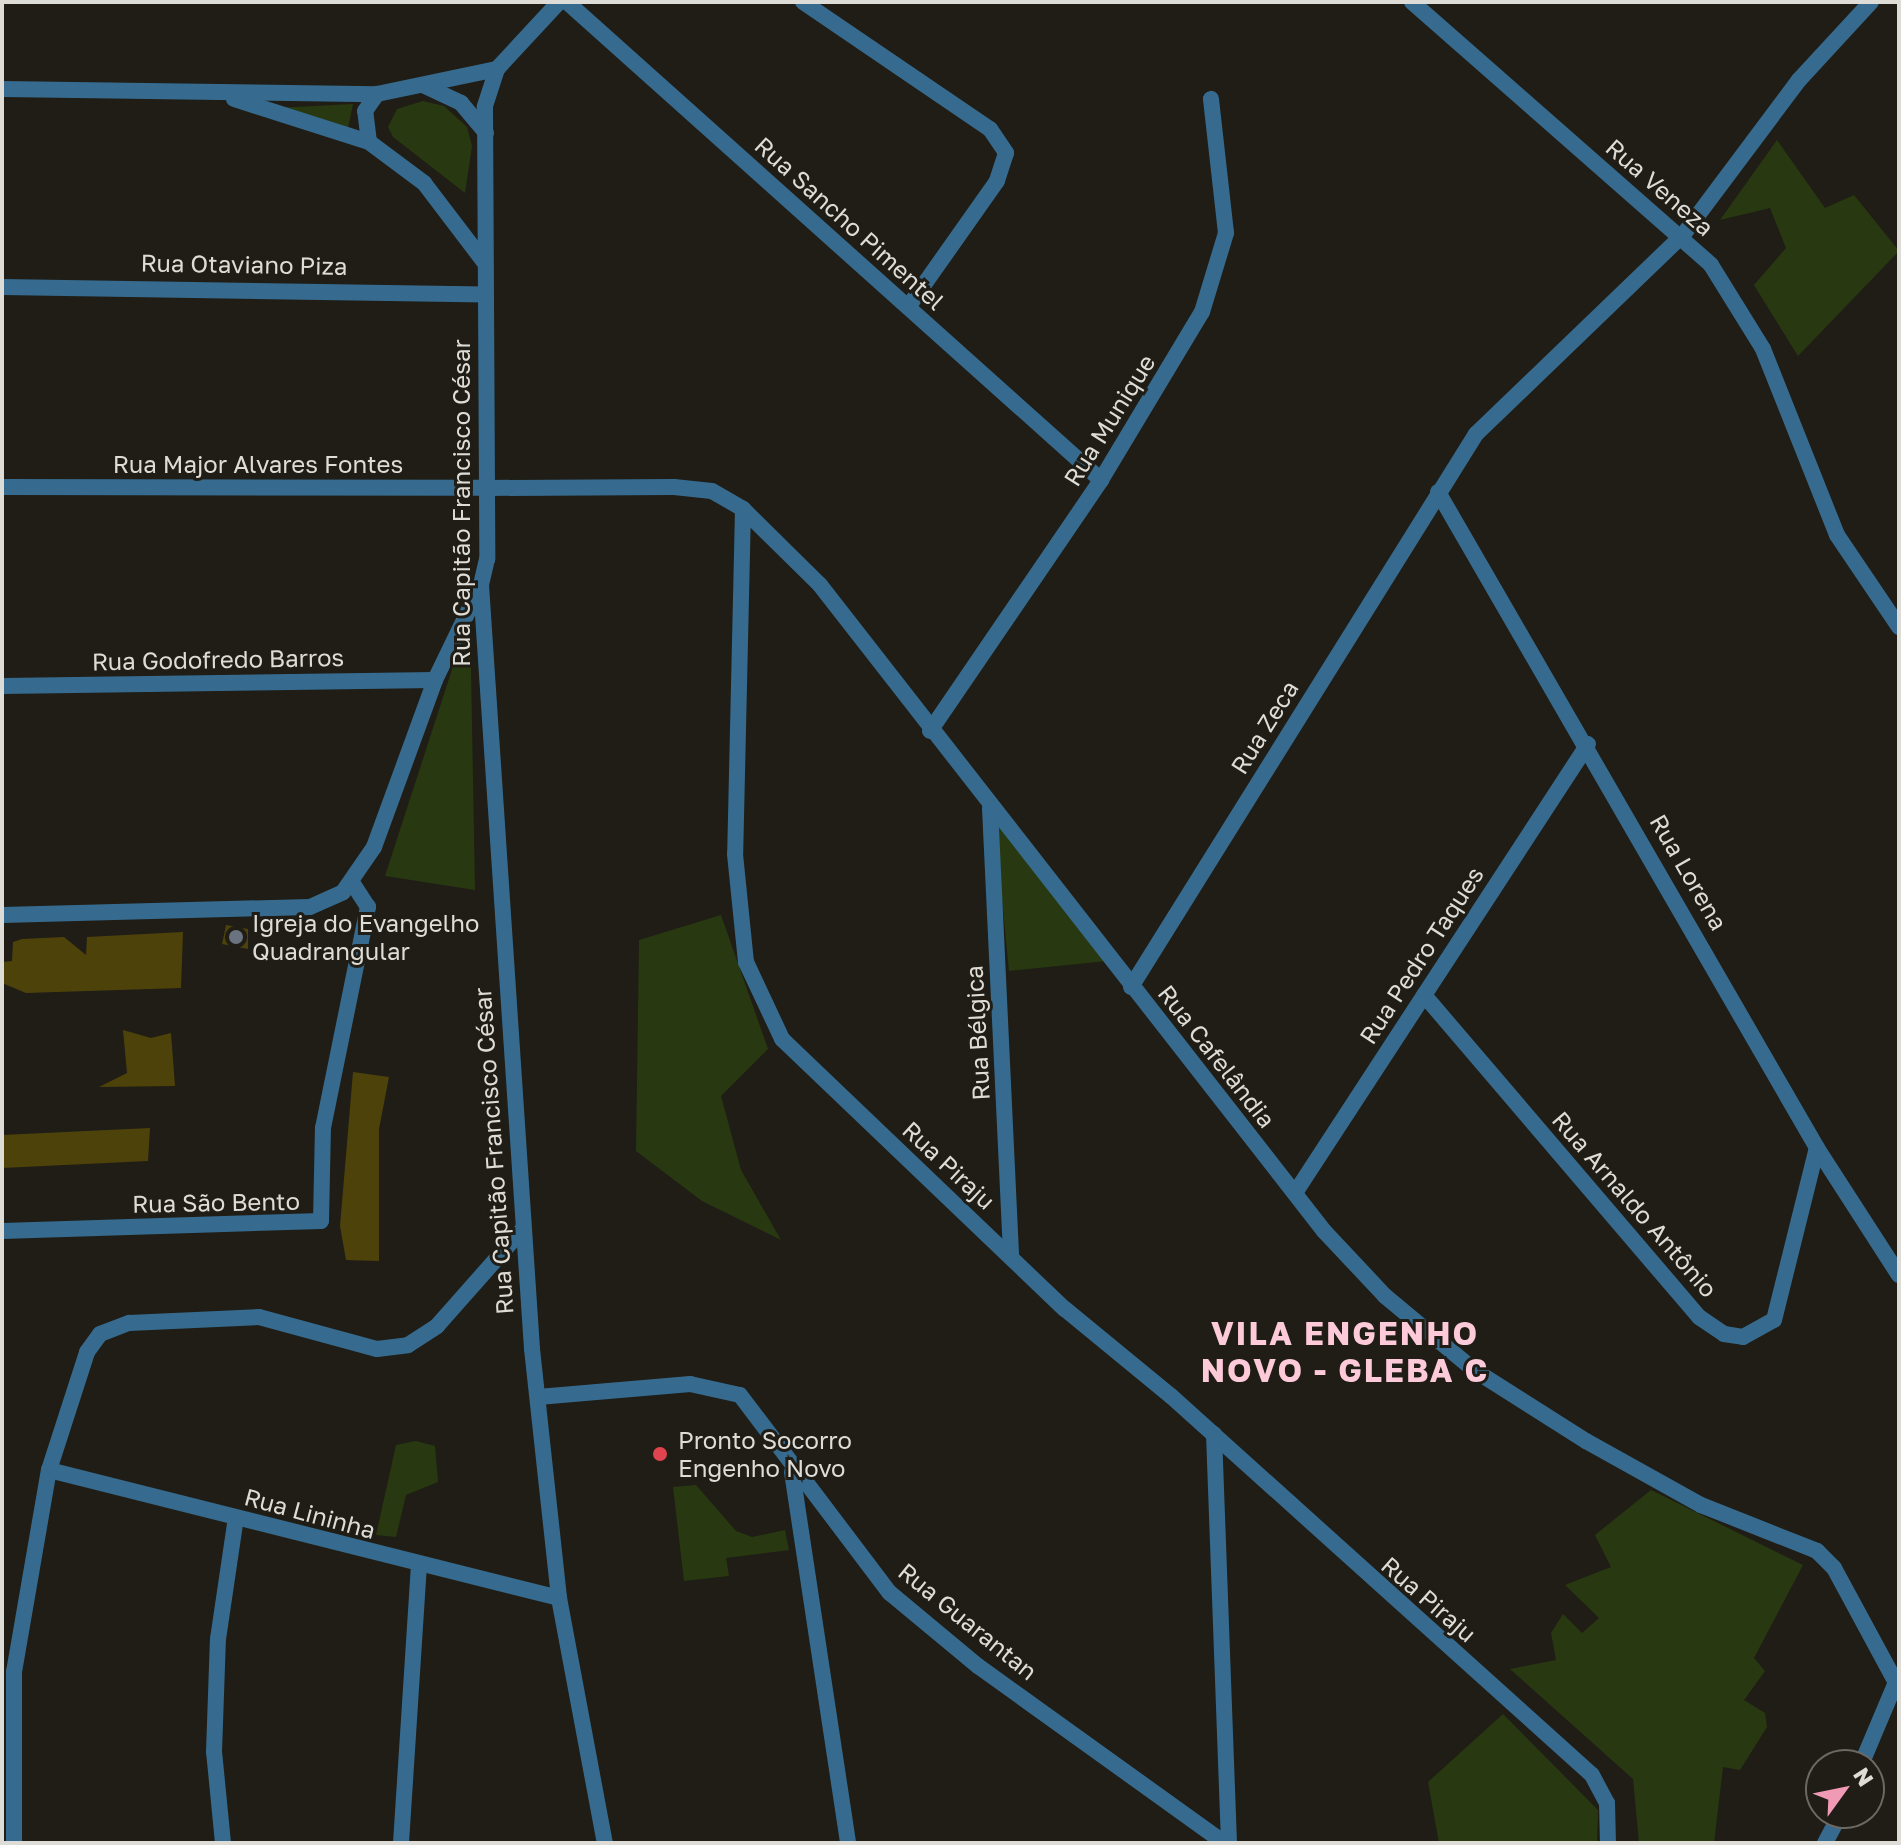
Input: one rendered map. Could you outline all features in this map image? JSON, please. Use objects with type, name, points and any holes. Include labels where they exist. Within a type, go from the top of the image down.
[{"type":"street","points":[[2,89],[221,95],[377,94],[497,69],[559,2]]},
{"type":"street","name":"Rua Sancho Pimentel","points":[[567,2],[1101,480]]},
{"type":"street","points":[[803,2],[990,129],[1006,153],[997,181],[908,307]]},
{"type":"street","name":"Rua Veneza","points":[[1412,2],[1683,235],[1763,349],[1837,535],[1899,627]]},
{"type":"street","name":"Rua Zeca","points":[[1131,987],[1438,492],[1498,407],[1683,235],[1799,80],[1871,2]]},
{"type":"street","name":"Rua Capitão Francisco César","points":[[497,69],[485,107],[486,488],[481,585],[521,1231],[559,1598],[605,1843]]},
{"type":"street","points":[[425,86],[461,103],[487,134]]},
{"type":"street","points":[[369,142],[365,111],[377,94]]},
{"type":"street","points":[[221,95],[369,142],[424,183],[485,263]]},
{"type":"street","name":"Rua Munique","points":[[930,731],[1101,480],[1173,365],[1221,259],[1226,203],[1211,99]]},
{"type":"street","name":"Rua Otaviano Piza","points":[[2,287],[486,295]]},
{"type":"street","name":"Rua Major Alvares Fontes","points":[[2,487],[514,489]]},
{"type":"street","name":"Rua Cafelândia","points":[[514,489],[674,487],[712,491],[743,509],[820,585],[1131,987],[1295,1193],[1385,1296],[1474,1370],[1701,1505],[1817,1551],[1834,1568],[1898,1685]]},
{"type":"street","name":"Rua Lorena","points":[[1438,492],[1588,744],[1817,1148],[1899,1275]]},
{"type":"street","name":"Rua Piraju","points":[[743,509],[735,854],[746,962],[760,1003],[804,1061],[1011,1256],[1214,1434],[1592,1775],[1607,1803],[1608,1843]]},
{"type":"street","points":[[2,915],[310,907],[352,882],[386,819],[435,680],[481,585]]},
{"type":"street","name":"Rua Godofredo Barros","points":[[2,686],[435,680]]},
{"type":"street","name":"Rua Pedro Taques","points":[[1295,1193],[1588,744]]},
{"type":"street","name":"Rua Bélgica","points":[[990,808],[1011,1256]]},
{"type":"street","name":"Rua São Bento","points":[[2,1231],[321,1221],[323,1128],[368,907],[352,882]]},
{"type":"street","name":"Rua Arnaldo Antônio","points":[[1424,995],[1699,1317],[1724,1334],[1743,1337],[1774,1320],[1817,1148]]},
{"type":"street","points":[[14,1843],[14,1672],[49,1470],[87,1352],[100,1334],[129,1323],[259,1317],[377,1349],[408,1345],[437,1326],[521,1231]]},
{"type":"street","name":"Rua Guarantan","points":[[538,1397],[715,1387],[759,1411],[792,1470],[890,1593],[978,1666],[1226,1843]]},
{"type":"street","points":[[1214,1434],[1226,1843]]},
{"type":"street","name":"Rua Lininha","points":[[49,1470],[236,1517],[419,1568],[559,1598]]},
{"type":"street","points":[[792,1470],[848,1843]]},
{"type":"street","points":[[223,1843],[215,1709],[236,1517]]},
{"type":"street","points":[[401,1843],[419,1568]]},
{"type":"street","points":[[1868,1749],[1898,1685]]},
{"type":"green space","points":[[423,101],[444,106],[467,127],[472,146],[465,193],[393,137],[388,127],[397,109]]},
{"type":"green space","points":[[353,104],[347,133],[276,108]]},
{"type":"green space","points":[[1777,140],[1825,208],[1854,195],[1899,251],[1798,356],[1754,285],[1786,248],[1770,208],[1720,220]]},
{"type":"green space","points":[[470,614],[475,890],[385,876]]},
{"type":"green space","points":[[994,819],[1107,961],[1009,971]]},
{"type":"green space","points":[[721,915],[768,1049],[721,1096],[741,1170],[781,1240],[702,1201],[636,1151],[639,940]]},
{"type":"green space","points":[[416,1441],[435,1446],[438,1482],[406,1495],[396,1537],[376,1535],[396,1445]]},
{"type":"green space","points":[[696,1485],[736,1531],[752,1537],[785,1530],[789,1550],[726,1558],[729,1576],[684,1581],[673,1487]]},
{"type":"green space","points":[[1651,1490],[1803,1565],[1754,1658],[1765,1671],[1744,1700],[1765,1713],[1767,1727],[1740,1770],[1723,1767],[1714,1843],[1639,1843],[1633,1779],[1510,1669],[1556,1660],[1551,1633],[1563,1614],[1582,1633],[1599,1618],[1565,1585],[1611,1567],[1595,1535]]},
{"type":"green space","points":[[1503,1714],[1598,1810],[1597,1843],[1439,1843],[1428,1782]]},
{"type":"building","name":"Igreja do Evangelho Quadrangular","points":[[226,925],[248,929],[248,949],[222,944]]},
{"type":"building","points":[[183,932],[181,988],[26,993],[2,983],[2,962],[12,961],[13,942],[22,939],[64,937],[86,955],[87,937]]},
{"type":"building","points":[[123,1030],[151,1038],[171,1033],[175,1086],[99,1087],[127,1073]]},
{"type":"building","points":[[353,1072],[389,1077],[379,1129],[379,1261],[346,1260],[340,1226]]},
{"type":"building","points":[[150,1128],[148,1161],[2,1168],[2,1135]]},
{"type":"place","name":"Igreja do Evangelho Quadrangular","points":[[236,937]]},
{"type":"place","name":"Pronto Socorro Engenho Novo","points":[[660,1454]]},
{"type":"district","name":"VILA ENGENHO NOVO - GLEBA C","points":[[1345,1352]]}]
